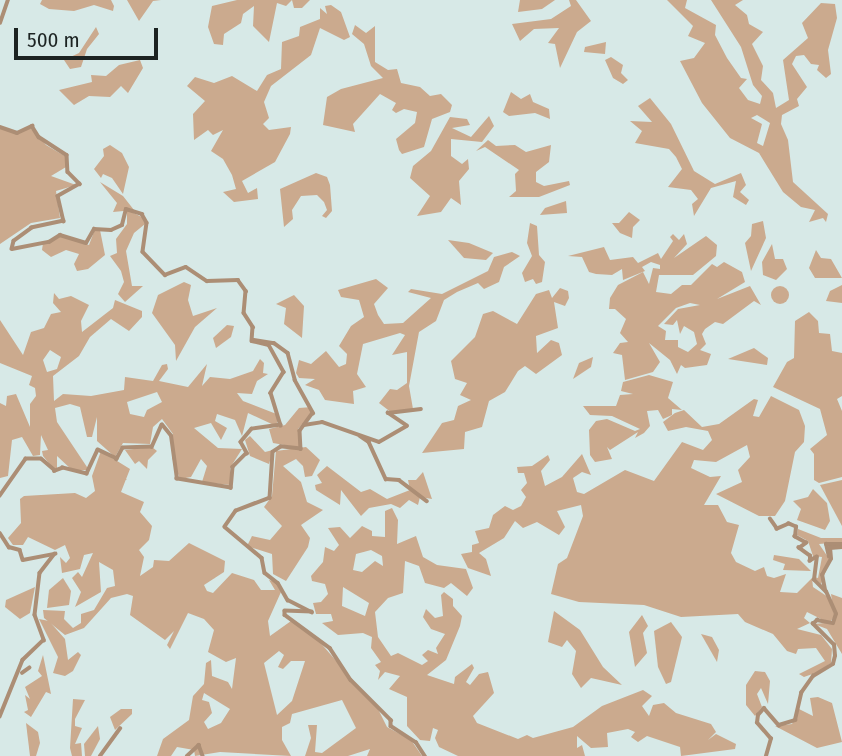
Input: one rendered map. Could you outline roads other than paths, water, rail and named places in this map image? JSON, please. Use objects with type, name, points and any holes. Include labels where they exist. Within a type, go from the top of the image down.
[{"type":"street","points":[[0,20],[7,1]]},
{"type":"street","points":[[0,127],[17,133],[32,126],[39,137],[67,155],[68,172],[80,184],[58,196],[64,221],[32,228],[14,241],[12,249],[49,242],[60,235],[86,243],[93,230],[111,230],[122,225],[129,208],[146,218],[143,252],[165,275],[186,267],[207,281],[238,280],[246,291],[244,313],[253,327],[252,341]]},
{"type":"street","points":[[252,341],[274,343],[290,356],[295,380],[313,406],[313,416],[302,426],[301,449],[281,447],[274,452],[270,498],[236,511],[225,527],[262,558],[265,573],[278,583],[288,600],[312,612],[285,611],[285,615],[330,648],[351,680],[391,720],[391,726],[416,742],[425,756]]},
{"type":"street","points":[[0,496],[26,460],[41,458],[55,471],[63,468],[87,474],[98,450],[117,458],[126,447],[152,447],[162,425],[170,433],[177,479],[231,488],[233,467],[247,453],[241,442],[252,429],[282,423],[271,393],[284,374],[280,359],[266,344],[252,341]]},
{"type":"street","points":[[302,426],[314,420],[380,442],[407,426],[388,414],[421,409]]},
{"type":"street","points":[[351,433],[369,443],[386,480],[399,480],[427,501]]},
{"type":"street","points":[[770,519],[778,529],[789,524],[796,527],[795,537],[806,543],[799,548],[810,556],[810,561],[817,557],[815,583],[826,592]]},
{"type":"street","points":[[0,533],[9,547],[20,550],[23,560],[55,552],[40,573],[35,615],[44,640],[25,658],[0,717]]},
{"type":"street","points":[[766,756],[771,739],[757,723],[761,710],[765,709],[779,725],[791,723],[797,717],[799,696],[811,678],[832,664],[834,645],[814,626],[817,620],[830,624],[836,617],[822,575],[831,559],[831,547],[842,545]]},
{"type":"street","points":[[18,677],[29,668]]},
{"type":"street","points":[[100,756],[120,728]]},
{"type":"street","points":[[187,756],[199,745],[203,756]]}]
